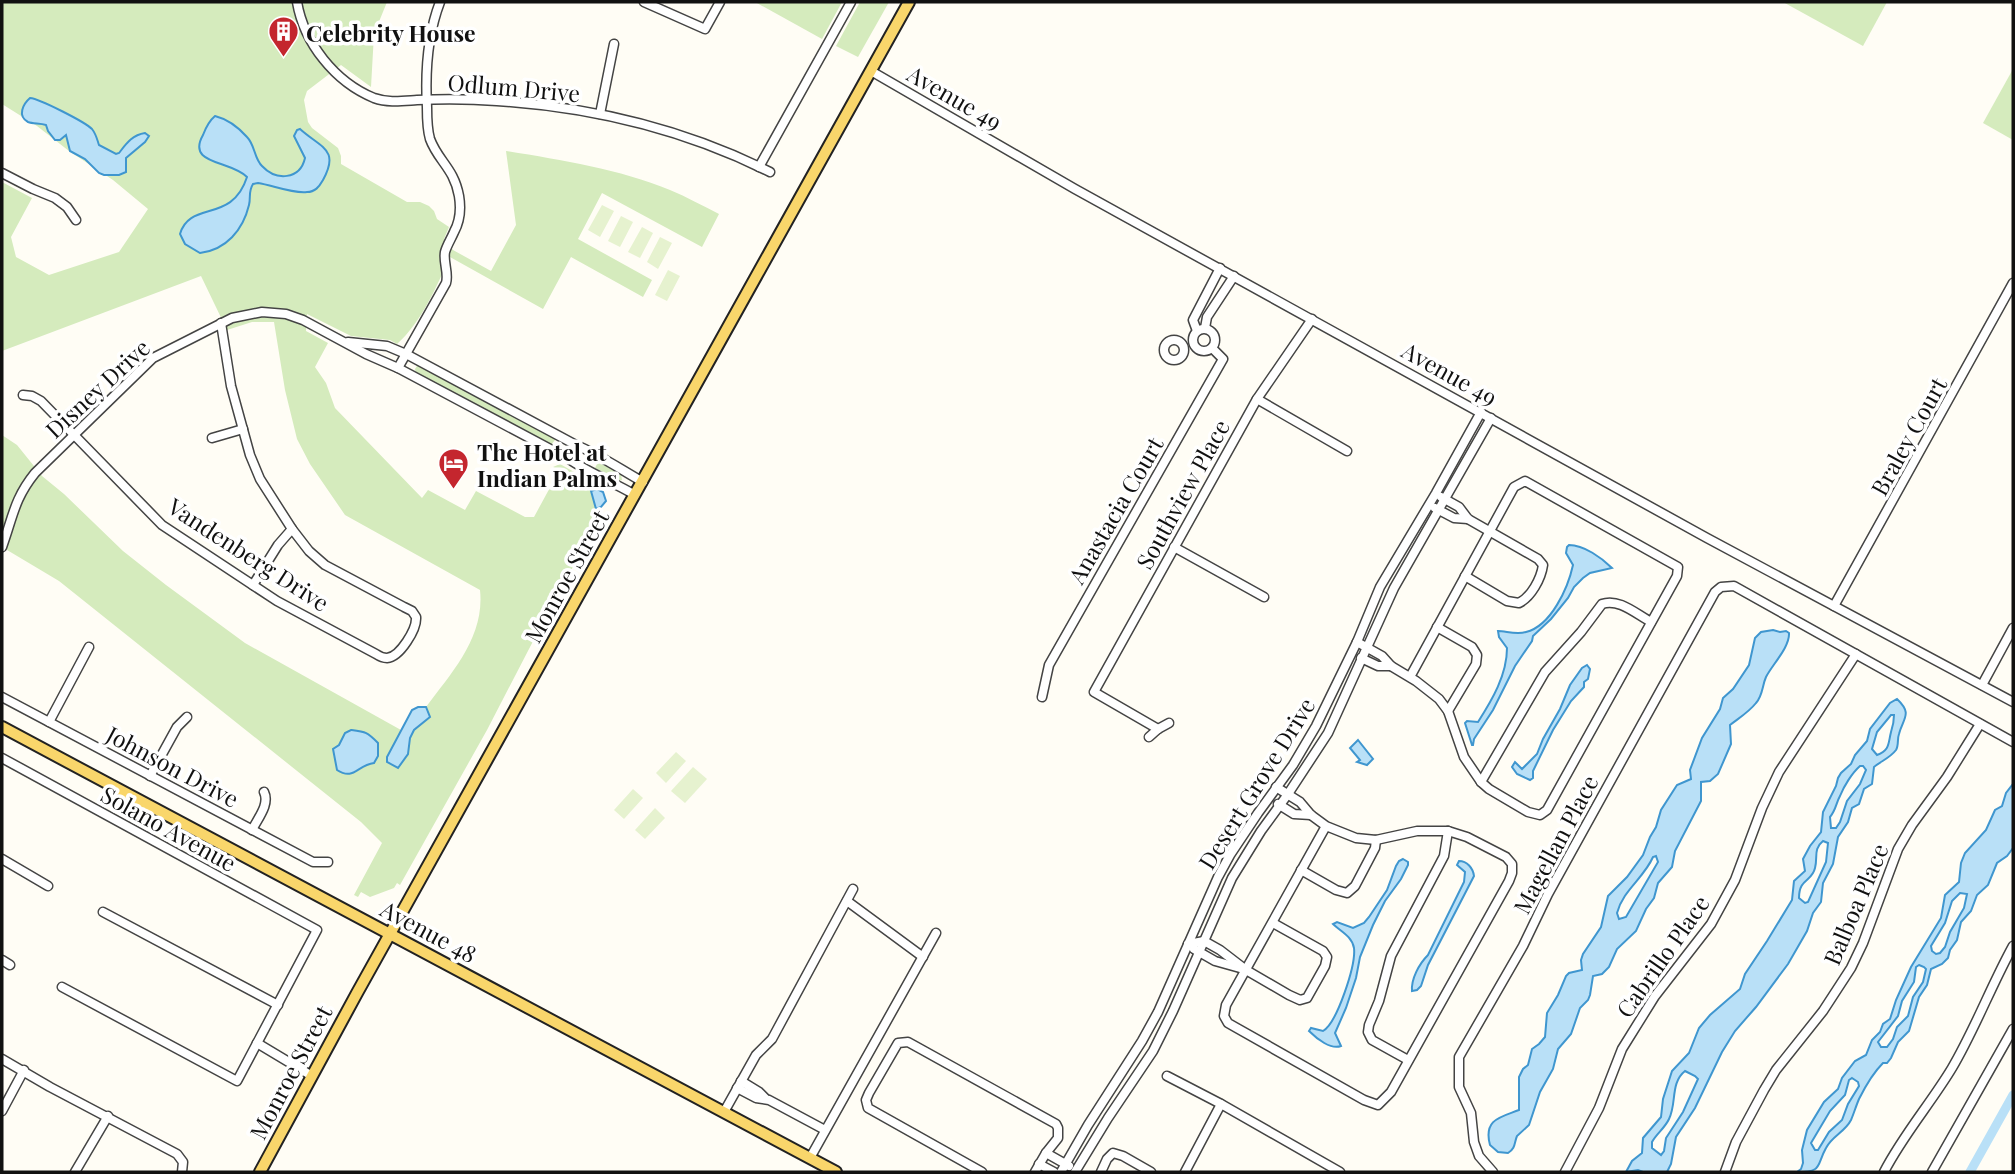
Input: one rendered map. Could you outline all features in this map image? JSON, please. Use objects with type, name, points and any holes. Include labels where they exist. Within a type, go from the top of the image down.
[{"type":"main road","name":"Monroe Street","points":[[260,1172],[909,2]]},
{"type":"main road","name":"Avenue 48","points":[[2,727],[836,1172]]},
{"type":"street","name":"Odlum Drive","points":[[297,2],[304,29],[313,46],[343,79],[365,94],[383,101],[513,102],[600,114],[680,134],[770,172]]},
{"type":"street","points":[[398,368],[446,283],[445,255],[460,213],[454,177],[430,138],[426,100],[428,41],[440,2]]},
{"type":"street","points":[[644,2],[705,29],[720,2]]},
{"type":"street","points":[[759,167],[851,2]]},
{"type":"street","points":[[600,114],[614,44]]},
{"type":"street","name":"Avenue 49","points":[[871,71],[1075,189],[1707,538],[2013,702]]},
{"type":"street","points":[[2,173],[55,198],[67,207],[76,220]]},
{"type":"street","points":[[1201,330],[1193,320],[1220,268]]},
{"type":"street","points":[[1212,348],[1208,351],[1199,350],[1193,339],[1234,276]]},
{"type":"street","name":"Braley Court","points":[[1834,606],[2013,284]]},
{"type":"street","name":"Disney Drive","points":[[2,547],[13,508],[22,489],[35,473],[153,358],[220,323],[242,315],[274,312],[295,317],[398,368],[635,495]]},
{"type":"street","name":"Southview Place","points":[[1158,729],[1094,692],[1257,399],[1312,319]]},
{"type":"street","points":[[220,323],[228,375],[254,467],[292,529],[278,545],[253,585]]},
{"type":"street","name":"Anastacia Court","points":[[1042,697],[1049,665],[1223,359],[1212,348],[1216,341],[1213,332],[1201,330]]},
{"type":"street","name":"Disney Drive","points":[[343,342],[387,346],[406,354],[576,445],[594,452],[643,482]]},
{"type":"street","points":[[1184,347],[1194,343]]},
{"type":"street","name":"Vandenberg Drive","points":[[23,395],[41,401],[162,525],[310,619],[376,654],[387,658],[396,653],[415,629],[416,617],[412,611],[326,565],[309,551],[292,529]]},
{"type":"street","points":[[1257,399],[1347,451]]},
{"type":"street","name":"Desert Grove Drive","points":[[1064,1168],[1158,1012],[1230,855],[1293,765],[1316,726],[1386,576],[1430,505],[1480,412]]},
{"type":"street","name":"Desert Grove Drive","points":[[1077,1171],[1108,1118],[1153,1051],[1232,878],[1328,733],[1394,588],[1491,418]]},
{"type":"street","points":[[212,438],[243,429]]},
{"type":"street","points":[[1357,642],[1382,656],[1391,666],[1431,691],[1448,711],[1464,757],[1481,782],[1528,812],[1541,815],[1547,810],[1677,576],[1678,567],[1524,481],[1514,487],[1410,677]]},
{"type":"street","points":[[1436,494],[1459,507],[1468,519],[1538,559],[1543,565],[1527,598],[1524,602],[1514,604],[1465,576]]},
{"type":"street","points":[[1430,505],[1454,518],[1468,519]]},
{"type":"street","points":[[1174,547],[1265,597]]},
{"type":"street","name":"Magellan Place","points":[[1493,1172],[1479,1156],[1474,1142],[1471,1113],[1459,1087],[1459,1057],[1523,946],[1548,894],[1714,592],[1721,587],[1734,586],[1856,654]]},
{"type":"street","points":[[1481,782],[1545,672],[1602,604],[1618,603],[1651,622]]},
{"type":"street","points":[[1437,627],[1472,647],[1477,655],[1476,664],[1448,711]]},
{"type":"street","points":[[1982,685],[2013,630]]},
{"type":"street","points":[[49,722],[89,647]]},
{"type":"street","points":[[1352,653],[1378,666],[1391,666]]},
{"type":"street","points":[[1856,654],[2013,742]]},
{"type":"street","name":"Cabrillo Place","points":[[1565,1172],[1599,1108],[1622,1049],[1655,996],[1711,924],[1735,880],[1762,807],[1779,772],[1856,654]]},
{"type":"street","name":"Johnson Drive","points":[[2,697],[313,862],[328,862]]},
{"type":"street","points":[[150,776],[177,727],[187,717]]},
{"type":"street","points":[[1149,737],[1169,723]]},
{"type":"street","name":"Balboa Place","points":[[1725,1172],[1736,1142],[1763,1090],[1823,1011],[1851,968],[1898,849],[1980,724]]},
{"type":"street","name":"Solano Avenue","points":[[2,758],[317,930],[278,1005]]},
{"type":"street","points":[[1276,787],[1300,802],[1311,816],[1356,838],[1376,840],[1417,831],[1448,831],[1467,837],[1506,857],[1512,864],[1508,881],[1387,1098],[1378,1105],[1228,1023],[1224,1011],[1326,825]]},
{"type":"street","points":[[252,830],[267,802],[264,792]]},
{"type":"street","points":[[1269,798],[1294,814],[1311,816]]},
{"type":"street","points":[[1408,1060],[1372,1040],[1368,1032],[1369,1025],[1379,1001],[1391,956],[1444,856],[1448,831]]},
{"type":"street","points":[[1301,870],[1336,890],[1348,893],[1355,886],[1375,848],[1376,840]]},
{"type":"street","points":[[2,859],[48,886]]},
{"type":"street","points":[[724,1112],[756,1055],[772,1039],[853,889]]},
{"type":"street","points":[[847,901],[923,957]]},
{"type":"street","points":[[62,987],[237,1081],[278,1005],[103,912]]},
{"type":"street","points":[[1188,944],[1204,941],[1289,995],[1300,1000],[1307,998],[1325,966],[1327,957],[1322,951],[1273,923]]},
{"type":"street","points":[[810,1158],[936,933]]},
{"type":"street","points":[[1188,944],[1215,961],[1246,970]]},
{"type":"street","points":[[1884,1172],[1966,1044],[2013,946]]},
{"type":"street","points":[[1932,1172],[2013,1028]]},
{"type":"street","points":[[982,1172],[868,1108],[866,1100],[869,1093],[898,1043],[908,1042],[1056,1125],[1058,1138],[1037,1168],[1054,1172]]},
{"type":"street","points":[[257,1043],[312,1076]]},
{"type":"street","points":[[2,1059],[177,1154],[183,1162],[182,1172]]},
{"type":"street","points":[[2,1111],[23,1070]]},
{"type":"street","points":[[1167,1076],[1340,1172]]},
{"type":"street","points":[[739,1085],[759,1091],[765,1098],[825,1130]]},
{"type":"street","points":[[1185,1172],[1221,1104]]},
{"type":"street","points":[[75,1172],[108,1116]]},
{"type":"street","points":[[1046,1153],[1064,1168],[1077,1171]]},
{"type":"street","points":[[1101,1172],[1108,1156],[1116,1153],[1151,1172]]},
{"type":"green space","points":[[2,2],[387,2],[374,34],[371,87],[341,65],[307,91],[304,100],[308,122],[338,148],[341,164],[407,202],[420,202],[429,206],[437,219],[449,227],[444,239],[453,250],[491,271],[516,225],[506,151],[631,176],[670,190],[719,214],[702,247],[602,193],[578,239],[652,280],[643,297],[571,257],[543,309],[450,257],[421,315],[397,344],[390,340],[351,336],[307,314],[306,331],[328,343],[315,367],[326,383],[335,408],[422,498],[428,490],[465,510],[476,491],[525,517],[534,517],[559,471],[553,467],[560,464],[590,481],[598,514],[602,516],[558,593],[487,730],[400,885],[397,883],[394,888],[370,897],[361,892],[358,897],[354,895],[382,843],[361,822],[59,581],[2,547],[2,435],[17,445],[42,476],[123,551],[166,585],[245,643],[401,730],[416,708],[426,707],[465,653],[477,623],[480,607],[480,590],[345,515],[310,464],[297,439],[285,390],[274,322],[252,322],[227,330],[201,276],[2,351],[2,182],[32,198],[11,237],[16,257],[49,275],[119,252],[148,209],[113,180],[2,104]]},
{"type":"green space","points":[[755,2],[842,2],[822,39]]},
{"type":"green space","points":[[860,2],[889,2],[858,57],[836,46]]},
{"type":"green space","points":[[1783,2],[1887,2],[1863,46]]},
{"type":"green space","points":[[2013,69],[2013,140],[1983,123]]},
{"type":"green space","points":[[602,205],[614,211],[600,237],[588,230]]},
{"type":"green space","points":[[621,216],[633,222],[620,247],[608,241]]},
{"type":"green space","points":[[642,227],[653,233],[640,258],[628,252]]},
{"type":"green space","points":[[660,237],[672,243],[658,269],[647,262]]},
{"type":"green space","points":[[668,270],[680,276],[667,301],[655,295]]},
{"type":"green space","points":[[417,366],[554,437],[555,440],[551,445],[416,374]]},
{"type":"green space","points":[[598,462],[621,474],[622,480],[618,481],[595,468]]},
{"type":"green space","points":[[676,752],[686,761],[666,783],[656,773]]},
{"type":"green space","points":[[693,767],[707,779],[685,803],[671,791]]},
{"type":"green space","points":[[633,789],[643,798],[624,819],[614,810]]},
{"type":"green space","points":[[655,808],[665,818],[645,839],[635,830]]},
{"type":"water","points":[[30,98],[52,106],[88,126],[99,145],[116,154],[136,136],[145,133],[149,136],[126,158],[126,172],[104,175],[85,159],[70,151],[66,135],[55,140],[46,125],[30,123],[23,117],[22,110]]},
{"type":"water","points":[[215,116],[237,127],[250,140],[259,163],[274,174],[287,176],[298,171],[302,165],[305,158],[294,136],[300,129],[326,150],[330,162],[323,180],[312,191],[295,192],[253,184],[250,202],[238,230],[218,248],[200,253],[185,244],[180,234],[185,224],[193,217],[232,201],[247,177],[212,161],[200,152],[199,145],[204,132]]},
{"type":"water","points":[[597,489],[603,492],[606,501],[596,509],[591,491]]},
{"type":"water","points":[[1569,545],[1581,547],[1612,568],[1590,573],[1583,578],[1551,619],[1533,636],[1472,745],[1465,723],[1478,722],[1502,677],[1507,648],[1498,631],[1526,632],[1551,614],[1563,595],[1571,574],[1573,565],[1566,553]]},
{"type":"water","points":[[1773,630],[1789,633],[1784,650],[1766,677],[1758,700],[1730,725],[1731,744],[1718,774],[1710,781],[1701,782],[1701,801],[1675,851],[1672,867],[1658,883],[1654,898],[1636,931],[1617,949],[1609,967],[1602,974],[1593,976],[1588,1000],[1580,1008],[1571,1034],[1558,1049],[1553,1069],[1540,1092],[1529,1125],[1517,1136],[1511,1151],[1498,1152],[1490,1145],[1488,1136],[1491,1124],[1500,1117],[1519,1110],[1519,1077],[1528,1065],[1532,1049],[1545,1037],[1547,1013],[1566,976],[1582,970],[1583,954],[1601,927],[1608,896],[1627,877],[1643,855],[1661,810],[1677,785],[1691,779],[1690,770],[1702,738],[1720,709],[1723,698],[1733,689],[1749,665],[1755,638],[1761,632]],"holes":[[[1656,856],[1658,862],[1626,917],[1619,919],[1617,913],[1624,897],[1653,857]]]},
{"type":"water","points":[[1587,665],[1590,669],[1588,679],[1553,730],[1533,771],[1533,778],[1530,780],[1517,774],[1512,767],[1515,762],[1522,769],[1537,754],[1570,685]]},
{"type":"water","points":[[1897,699],[1906,712],[1897,748],[1874,767],[1872,784],[1864,789],[1859,804],[1852,808],[1848,822],[1838,837],[1833,864],[1823,883],[1821,902],[1813,913],[1807,931],[1788,964],[1735,1031],[1722,1052],[1695,1108],[1676,1137],[1667,1172],[1626,1172],[1632,1161],[1642,1153],[1643,1138],[1661,1117],[1663,1099],[1672,1071],[1689,1053],[1699,1028],[1740,989],[1745,974],[1792,900],[1794,881],[1805,871],[1803,859],[1821,832],[1823,812],[1838,778],[1867,741],[1870,729],[1890,703]],"holes":[[[1891,715],[1894,715],[1888,746],[1877,755],[1872,749],[1877,732]],[[1863,766],[1866,770],[1860,784],[1847,801],[1840,822],[1836,828],[1831,828],[1830,817],[1846,784],[1857,769]],[[1823,841],[1828,843],[1826,862],[1808,902],[1805,903],[1799,898],[1801,887],[1813,872]],[[1685,1071],[1698,1079],[1683,1112],[1666,1138],[1661,1155],[1652,1148],[1652,1142],[1669,1119],[1675,1087]]]},
{"type":"water","points":[[426,707],[430,717],[414,730],[408,754],[398,768],[387,762],[387,757],[412,710]]},
{"type":"water","points":[[351,730],[366,733],[374,739],[378,743],[378,756],[374,763],[348,774],[337,770],[333,749],[339,745],[345,733]]},
{"type":"water","points":[[1358,740],[1373,759],[1367,765],[1357,762],[1360,760],[1350,748]]},
{"type":"water","points":[[2013,784],[2013,848],[1997,863],[1988,885],[1977,895],[1971,911],[1961,922],[1957,940],[1948,958],[1931,969],[1909,1031],[1898,1042],[1891,1058],[1887,1063],[1883,1063],[1870,1080],[1851,1120],[1829,1144],[1818,1167],[1811,1171],[1797,1172],[1803,1163],[1802,1150],[1807,1130],[1824,1102],[1838,1089],[1842,1078],[1855,1061],[1866,1055],[1872,1040],[1890,1019],[1911,967],[1941,918],[1945,895],[1959,882],[1965,853],[1986,830],[1995,810],[2002,806],[2006,793]],"holes":[[[1960,893],[1967,894],[1964,908],[1945,947],[1936,954],[1931,946],[1945,923],[1952,901]],[[1919,965],[1926,969],[1923,982],[1913,997],[1908,1016],[1897,1027],[1887,1047],[1881,1047],[1878,1042],[1898,1016],[1902,1001],[1914,982],[1916,967]],[[1852,1078],[1859,1086],[1842,1120],[1829,1132],[1818,1150],[1815,1150],[1811,1143],[1830,1111],[1845,1095]]]},
{"type":"water","points":[[1403,859],[1408,865],[1385,901],[1360,957],[1356,978],[1335,1033],[1341,1046],[1329,1045],[1309,1031],[1311,1028],[1323,1031],[1334,1017],[1354,956],[1351,940],[1333,924],[1337,922],[1353,928],[1364,923],[1387,890],[1396,866]]},
{"type":"water","points":[[1459,861],[1469,866],[1474,876],[1428,965],[1421,986],[1412,991],[1416,972],[1428,955],[1464,882],[1465,872],[1457,865]]},
{"type":"waterway","points":[[1970,1172],[2013,1095]]},
{"type":"place","name":"Celebrity House","points":[[283,59]]},
{"type":"place","name":"The Hotel at Indian Palms","points":[[454,491]]}]
